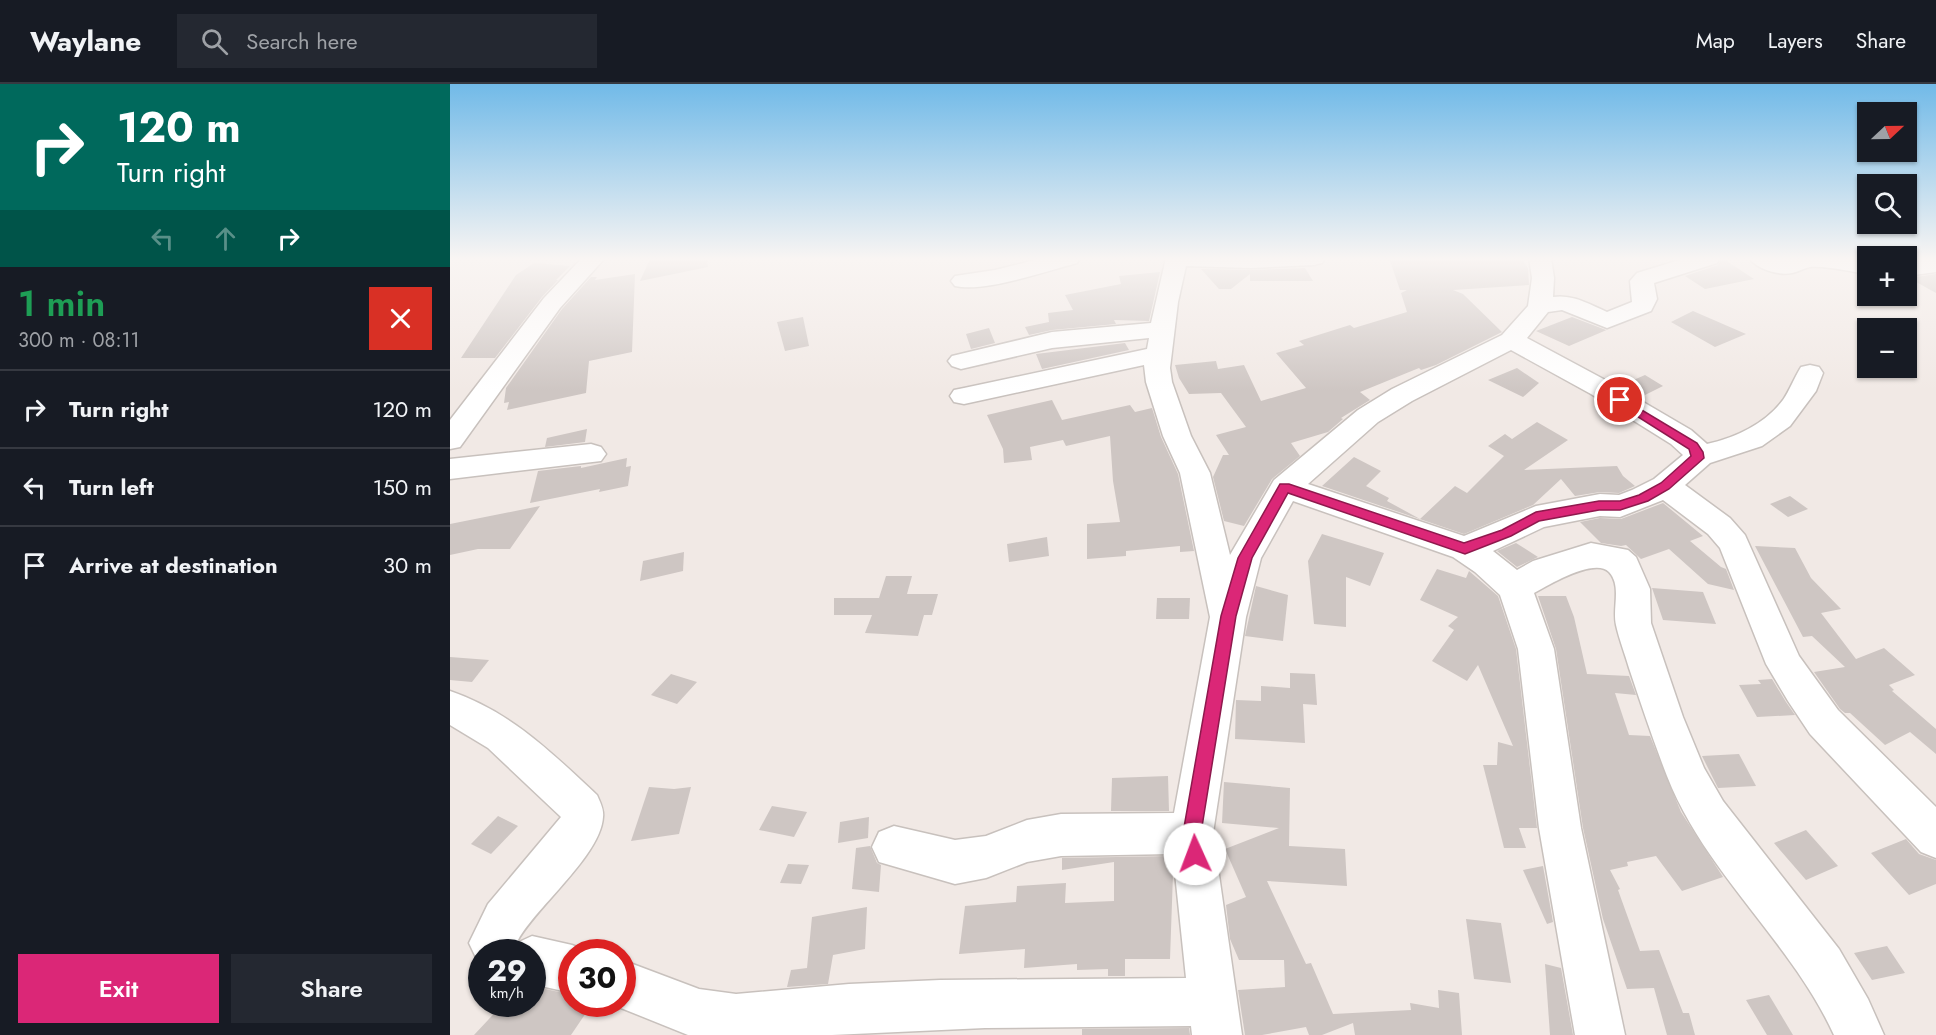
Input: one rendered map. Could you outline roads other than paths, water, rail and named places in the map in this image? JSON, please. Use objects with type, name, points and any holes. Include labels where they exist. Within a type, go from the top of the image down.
[{"type":"street","points":[[450,440],[553,302]]},
{"type":"street","points":[[1166,302],[1159,382],[1177,436],[1195,473],[1228,616]]},
{"type":"street","points":[[636,989],[699,1014],[748,1019],[797,1016],[846,1009],[1023,1002],[1216,1019],[1192,833],[1228,616],[1245,558],[1285,487],[1368,416],[1402,395],[1511,340],[1533,317],[1540,302]]},
{"type":"street","points":[[1540,306],[1562,302]]},
{"type":"street","points":[[1565,302],[1610,321],[1643,306],[1644,302]]},
{"type":"street","points":[[960,361],[1052,340],[1161,342]]},
{"type":"street","points":[[1511,340],[1600,388],[1681,437],[1693,446],[1698,456]]},
{"type":"street","points":[[964,396],[1119,361],[1161,342]]},
{"type":"street","points":[[1465,549],[1506,533],[1536,517],[1599,505],[1620,506],[1643,498],[1665,486],[1698,456],[1735,446],[1771,430],[1792,411],[1810,373]]},
{"type":"street","points":[[450,469],[591,454]]},
{"type":"street","points":[[1665,486],[1719,526],[1734,543],[1784,664],[1801,690],[1824,722],[1936,837]]},
{"type":"street","points":[[1285,487],[1465,549],[1487,563],[1515,588],[1536,649],[1560,828],[1600,1035]]},
{"type":"street","points":[[1515,588],[1545,570],[1591,555],[1616,559],[1624,566],[1633,590],[1633,623],[1664,717],[1688,778],[1708,814],[1733,850],[1821,966],[1851,1016],[1859,1035]]},
{"type":"street","points":[[450,708],[466,712],[494,729],[582,809],[582,820],[575,834],[504,921],[494,939]]},
{"type":"street","points":[[894,847],[955,862],[986,857],[1027,841],[1061,835],[1192,833]]}]
